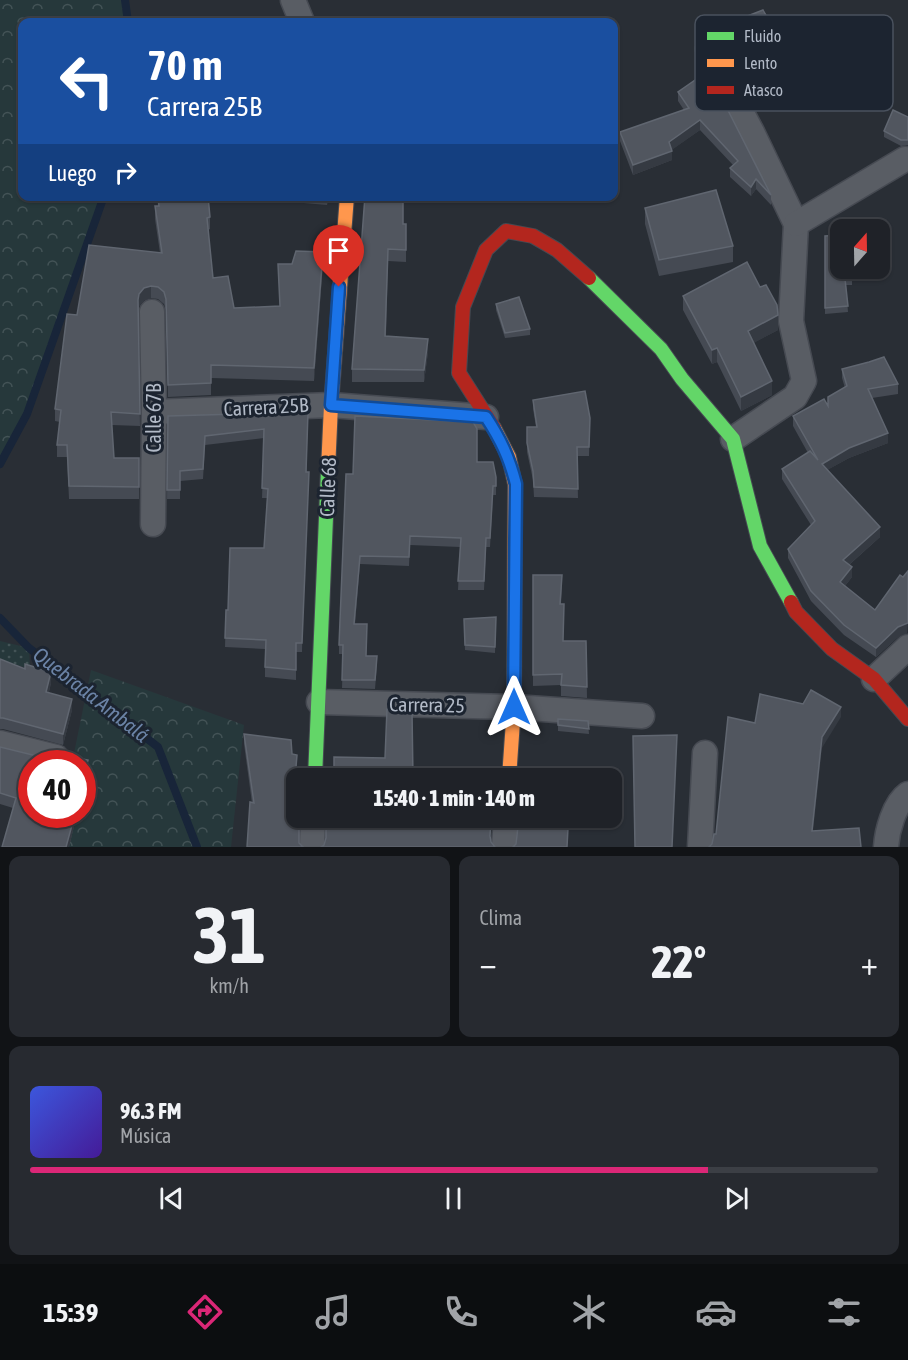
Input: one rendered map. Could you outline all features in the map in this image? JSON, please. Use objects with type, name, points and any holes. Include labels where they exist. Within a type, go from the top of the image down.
[{"type":"street","points":[[293,0],[300,18]]},
{"type":"street","points":[[733,439],[795,398],[804,381],[791,321],[796,224],[741,111]]},
{"type":"street","points":[[796,224],[905,159]]},
{"type":"street","name":"Calle 68","points":[[316,768],[331,405],[347,201]]},
{"type":"street","points":[[510,768],[514,707],[516,484],[509,457],[498,434],[459,373],[463,306],[486,250],[506,231],[533,236],[557,250],[578,267],[661,349],[682,379],[733,439],[760,546],[796,612],[832,650],[874,679],[908,719]]},
{"type":"street","name":"Calle 67B","points":[[152,312],[153,524]]},
{"type":"street","name":"Carrera 25B","points":[[154,412],[331,405],[486,417]]},
{"type":"street","points":[[874,679],[908,647]]},
{"type":"street","name":"Carrera 25","points":[[319,702],[514,707],[642,717]]},
{"type":"street","points":[[0,743],[28,750]]},
{"type":"street","points":[[700,847],[705,753]]},
{"type":"street","points":[[886,847],[887,835],[904,797]]},
{"type":"street","points":[[312,847],[313,828]]},
{"type":"street","points":[[504,847],[505,828]]},
{"type":"green space","points":[[0,0],[125,0],[127,18],[18,18],[18,201],[102,201],[29,408],[0,463]]},
{"type":"green space","points":[[0,641],[29,648],[30,669],[4,661],[0,663]]},
{"type":"green space","points":[[91,670],[244,725],[231,847],[56,847],[60,828],[96,828],[96,750],[75,750]]},
{"type":"building","points":[[763,10],[766,15],[750,15]]},
{"type":"building","points":[[695,80],[695,111],[728,111],[771,195],[756,179],[751,187],[730,168],[738,161],[700,120],[669,142],[672,151],[633,165],[620,132],[689,108],[678,92]]},
{"type":"building","points":[[893,110],[908,117],[908,140],[901,140],[884,131]]},
{"type":"building","points":[[716,190],[733,246],[659,260],[645,208]]},
{"type":"building","points":[[158,201],[208,201],[210,217],[207,218],[213,278],[228,276],[234,308],[280,306],[278,264],[292,264],[296,251],[323,252],[314,368],[211,365],[211,383],[168,385],[166,299],[164,292],[158,287],[144,288],[138,300],[140,414],[111,412],[114,458],[139,458],[139,487],[69,486],[67,445],[57,445],[61,410],[55,409],[67,314],[77,315],[89,245],[162,253],[155,206],[159,206]]},
{"type":"building","points":[[365,201],[403,201],[406,250],[388,249],[385,336],[428,339],[424,370],[352,369]]},
{"type":"building","points":[[825,236],[830,236],[830,279],[845,279],[848,306],[825,308]]},
{"type":"building","points":[[747,262],[760,287],[766,285],[777,305],[778,315],[748,331],[772,381],[741,397],[717,348],[712,350],[683,296]]},
{"type":"building","points":[[519,297],[530,329],[505,333],[496,304]]},
{"type":"building","points":[[884,357],[898,384],[868,389],[888,433],[849,448],[822,464],[880,527],[843,560],[852,567],[840,582],[875,610],[900,575],[903,577],[908,571],[908,623],[898,627],[876,648],[844,625],[811,591],[788,549],[815,521],[782,469],[810,451],[818,460],[793,416],[824,399],[828,406],[828,397],[847,386],[842,369]]},
{"type":"building","points":[[585,391],[590,418],[589,447],[577,447],[578,489],[534,487],[527,443],[527,427],[537,427],[533,400]]},
{"type":"building","points":[[308,412],[306,472],[309,472],[302,643],[296,643],[296,670],[265,667],[266,640],[225,638],[230,548],[264,548],[268,489],[262,488],[264,429],[205,436],[203,469],[180,471],[180,490],[167,490],[168,416]]},
{"type":"building","points":[[355,416],[473,422],[477,429],[477,462],[493,462],[496,477],[496,486],[493,486],[490,538],[486,538],[484,581],[458,581],[461,538],[410,536],[409,557],[360,556],[354,624],[367,624],[366,656],[377,656],[375,680],[342,680],[343,645],[339,645],[346,474],[353,474]]},
{"type":"building","points":[[533,575],[562,575],[560,604],[564,604],[563,641],[586,641],[587,687],[561,685],[562,674],[533,675]]},
{"type":"building","points":[[496,617],[495,647],[465,645],[464,619]]},
{"type":"building","points":[[0,659],[25,669],[25,664],[51,672],[46,692],[72,699],[63,734],[0,718]]},
{"type":"building","points":[[811,690],[841,707],[822,737],[812,831],[859,828],[861,847],[709,847],[716,834],[728,717],[755,723],[760,694],[803,704]]},
{"type":"building","points":[[387,709],[412,711],[413,768],[334,768],[334,757],[385,758]]},
{"type":"building","points":[[558,719],[588,721],[589,729],[558,725]]},
{"type":"building","points":[[244,734],[291,740],[292,754],[297,755],[296,768],[286,768],[286,828],[299,828],[299,843],[303,847],[247,847],[250,802],[254,803]]},
{"type":"building","points":[[677,735],[672,847],[635,847],[633,736]]},
{"type":"building","points":[[0,747],[18,751],[18,828],[71,828],[66,847],[2,847],[16,798],[0,793]]},
{"type":"building","points":[[326,828],[490,828],[491,842],[495,847],[321,847],[326,838]]},
{"type":"building","points":[[518,828],[568,828],[567,847],[513,847],[516,844]]},
{"type":"waterway","name":"Quebrada Ambalá","points":[[125,0],[127,18]]},
{"type":"waterway","name":"Quebrada Ambalá","points":[[0,464],[27,414],[102,201]]},
{"type":"waterway","name":"Quebrada Ambalá","points":[[0,618],[29,648],[158,747],[197,847]]},
{"type":"traffic: fast","points":[[589,278],[661,349],[682,379],[733,439],[760,546],[791,602]]},
{"type":"traffic: fast","points":[[315,768],[328,470]]},
{"type":"traffic: slow","points":[[328,470],[347,201]]},
{"type":"traffic: slow","points":[[494,428],[509,457],[515,484],[514,707],[510,768]]},
{"type":"traffic: jam","points":[[494,428],[459,373],[463,307],[486,250],[506,231],[533,236],[557,250],[589,278]]},
{"type":"traffic: jam","points":[[791,602],[796,612],[832,649],[874,679],[908,719]]},
{"type":"route","points":[[339,287],[331,405],[486,417],[498,434],[509,457],[516,484],[514,707]]}]
